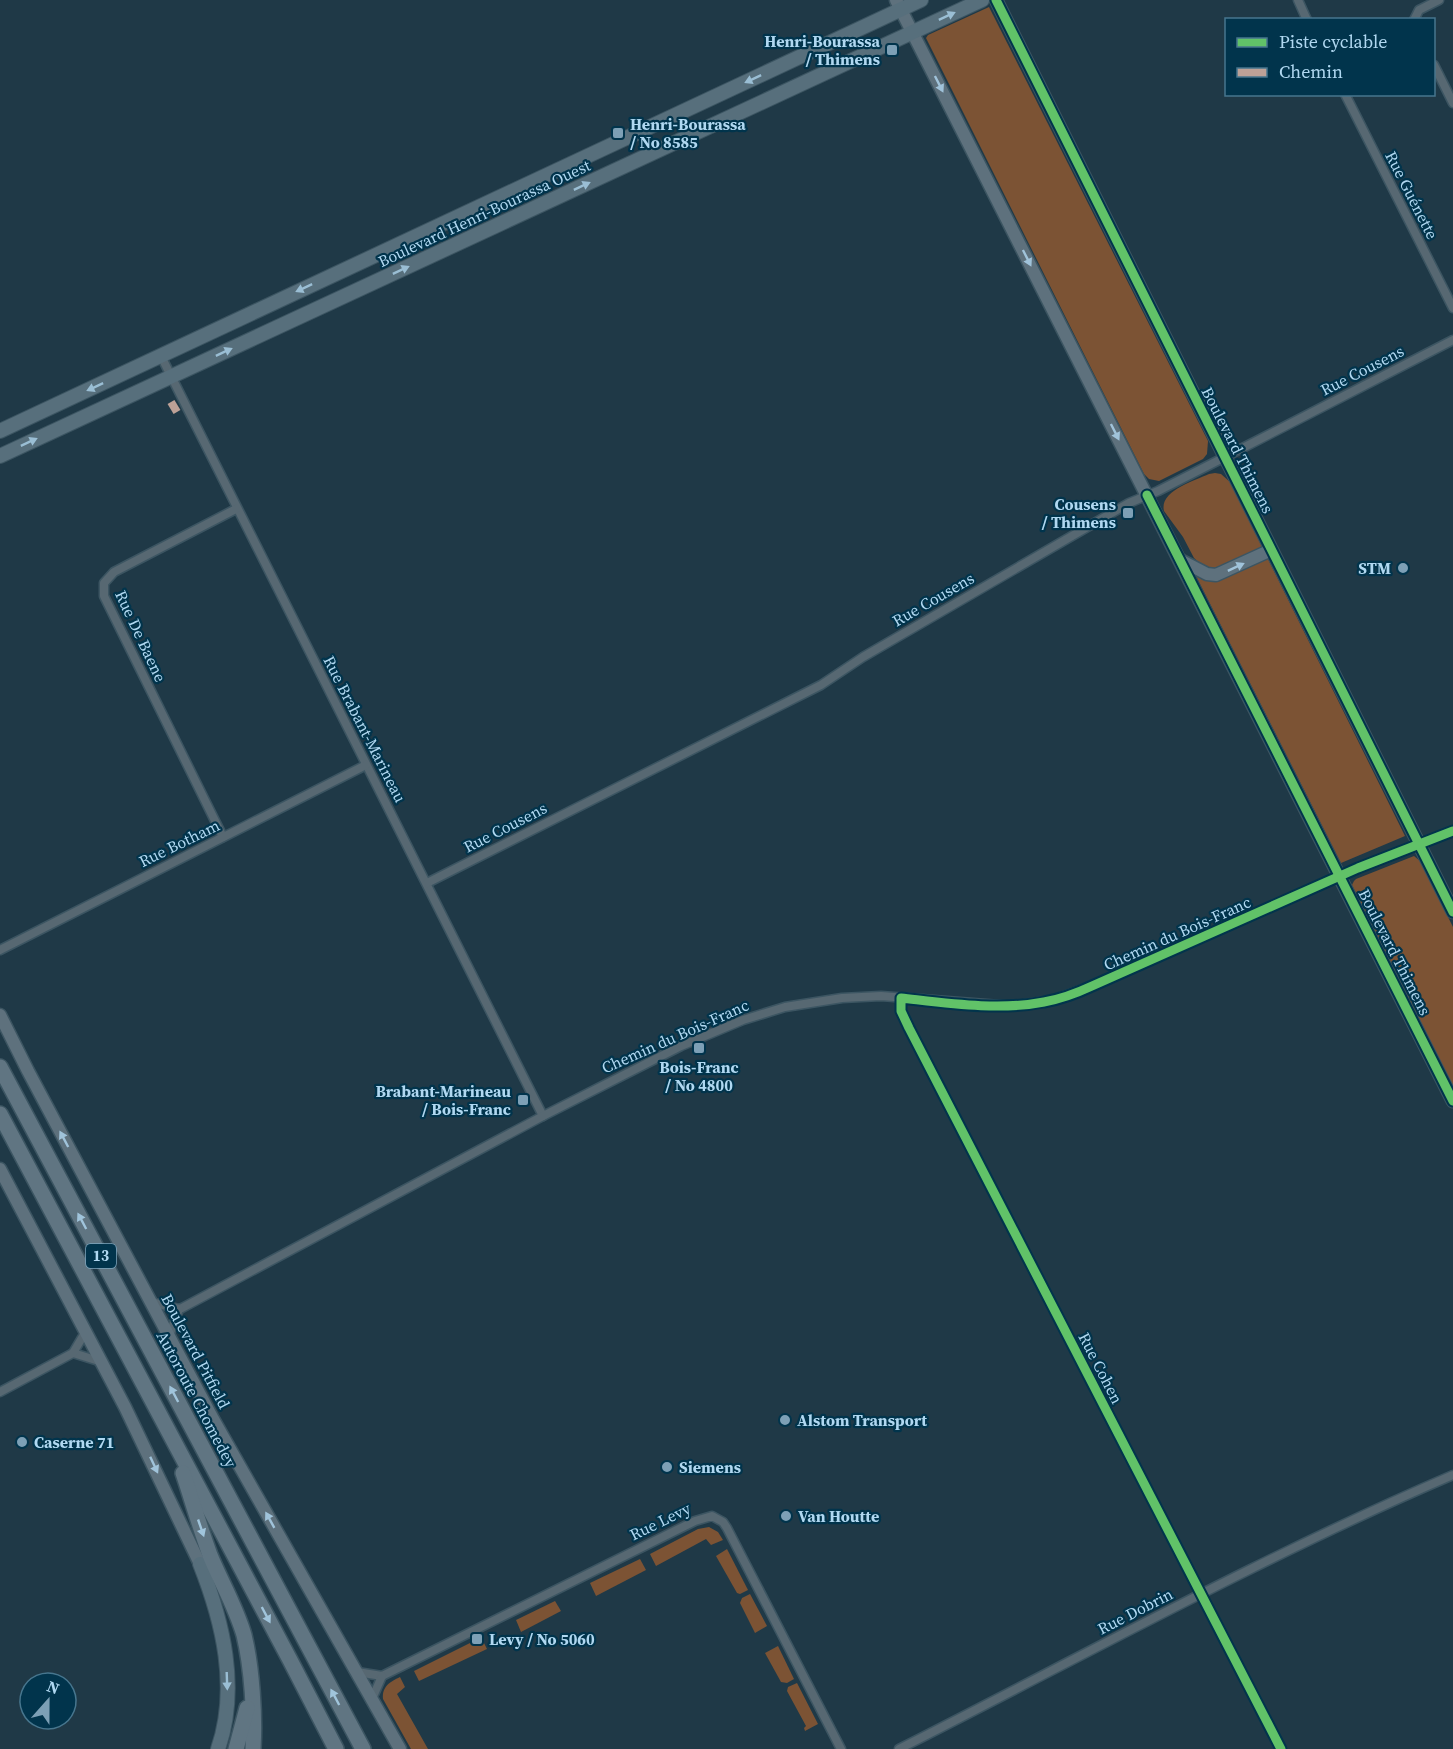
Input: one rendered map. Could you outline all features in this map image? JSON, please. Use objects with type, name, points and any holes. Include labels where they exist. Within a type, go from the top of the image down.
[{"type":"highway","name":"Autoroute Chomedey","points":[[0,1067],[363,1749]]},
{"type":"highway","name":"13","points":[[0,1114],[336,1749]]},
{"type":"highway","points":[[169,1433],[211,1556],[240,1624],[247,1649],[253,1749]]},
{"type":"highway","points":[[236,1749],[250,1685]]},
{"type":"main road","name":"Boulevard Henri-Bourassa Ouest","points":[[0,431],[898,5],[921,0]]},
{"type":"main road","name":"Boulevard Henri-Bourassa Ouest","points":[[0,456],[982,0]]},
{"type":"main road","points":[[200,1564],[216,1609],[227,1670],[226,1708],[218,1749]]},
{"type":"street","name":"Boulevard Thimens","points":[[996,0],[1453,912]]},
{"type":"street","points":[[1298,0],[1306,18]]},
{"type":"street","points":[[1415,18],[1419,10],[1439,0]]},
{"type":"street","name":"Boulevard Thimens","points":[[898,5],[1453,1101]]},
{"type":"street","points":[[1435,67],[1453,103]]},
{"type":"street","name":"Rue Guénette","points":[[1346,96],[1453,308]]},
{"type":"street","name":"Rue Cousens","points":[[427,883],[821,685],[887,643],[1129,503],[1225,457],[1453,340]]},
{"type":"street","name":"Rue Brabant-Marineau","points":[[161,356],[543,1116]]},
{"type":"street","name":"Rue De Baene","points":[[223,837],[104,596],[104,583],[114,572],[236,509]]},
{"type":"street","points":[[1180,560],[1207,574],[1216,575],[1271,550]]},
{"type":"street","name":"Rue Botham","points":[[2,948],[366,765]]},
{"type":"street","name":"Chemin du Bois-Franc","points":[[179,1309],[543,1116],[681,1047],[751,1017],[828,999],[872,996],[1005,1006],[1053,1000],[1099,983],[1418,843],[1453,831]]},
{"type":"street","name":"Rue Cohen","points":[[901,998],[902,1011],[909,1028],[1281,1749]]},
{"type":"street","name":"Boulevard Pitfield","points":[[0,1015],[242,1472],[400,1749]]},
{"type":"street","points":[[0,1169],[146,1448],[200,1564]]},
{"type":"street","points":[[151,1302],[179,1309],[169,1336]]},
{"type":"street","points":[[0,1392],[74,1353],[86,1332]]},
{"type":"street","points":[[74,1353],[102,1362]]},
{"type":"street","name":"Rue Dobrin","points":[[899,1749],[1201,1594],[1407,1494],[1453,1475]]},
{"type":"street","name":"Rue Levy","points":[[382,1676],[695,1521],[712,1516],[723,1522],[727,1528],[841,1749]]},
{"type":"street","points":[[357,1672],[382,1676],[372,1699]]},
{"type":"shaded area","points":[[989,7],[1208,441],[1207,454],[1203,459],[1159,481],[1149,479],[1144,474],[926,38],[928,35]]},
{"type":"shaded area","points":[[1215,473],[1221,474],[1230,482],[1405,836],[1341,863],[1196,576],[1205,568],[1194,558],[1183,537],[1164,511],[1164,504],[1172,492]]},
{"type":"shaded area","points":[[1414,856],[1420,861],[1453,927],[1453,1086],[1352,885],[1356,879]]},
{"type":"shaded area","points":[[709,1527],[718,1532],[723,1540],[711,1545],[706,1539],[656,1566],[650,1554],[698,1529]]},
{"type":"shaded area","points":[[727,1549],[748,1590],[740,1594],[737,1593],[716,1556]]},
{"type":"shaded area","points":[[640,1559],[646,1570],[596,1596],[590,1583]]},
{"type":"shaded area","points":[[750,1594],[767,1626],[755,1633],[740,1603],[742,1598]]},
{"type":"shaded area","points":[[555,1601],[561,1611],[521,1632],[516,1620]]},
{"type":"shaded area","points":[[481,1637],[487,1649],[419,1681],[414,1671],[472,1642],[473,1644]]},
{"type":"shaded area","points":[[778,1646],[794,1679],[787,1683],[781,1682],[765,1653]]},
{"type":"shaded area","points":[[400,1677],[405,1687],[397,1694],[428,1749],[411,1749],[383,1699],[385,1688]]},
{"type":"shaded area","points":[[797,1683],[818,1724],[805,1731],[806,1726],[787,1691],[788,1687]]},
{"type":"marked path","points":[[171,402],[177,412]]},
{"type":"cycle path","points":[[996,0],[1453,912]]},
{"type":"cycle path","points":[[1147,495],[1453,1101]]},
{"type":"cycle path","points":[[1281,1749],[909,1028],[901,1011],[901,998],[954,1004],[1009,1006],[1027,1005],[1063,997],[1086,989],[1358,868],[1453,831]]},
{"type":"place","name":"Henri-Bourassa / Thimens","points":[[892,50]]},
{"type":"place","name":"Henri-Bourassa / No 8585","points":[[618,133]]},
{"type":"place","name":"Cousens / Thimens","points":[[1128,513]]},
{"type":"place","name":"STM","points":[[1403,568]]},
{"type":"place","name":"Bois-Franc / No 4800","points":[[699,1048]]},
{"type":"place","name":"Brabant-Marineau / Bois-Franc","points":[[523,1100]]},
{"type":"place","name":"Alstom Transport","points":[[785,1420]]},
{"type":"place","name":"Caserne 71","points":[[22,1442]]},
{"type":"place","name":"Siemens","points":[[667,1467]]},
{"type":"place","name":"Van Houtte","points":[[786,1516]]},
{"type":"place","name":"Levy / No 5060","points":[[477,1639]]}]
